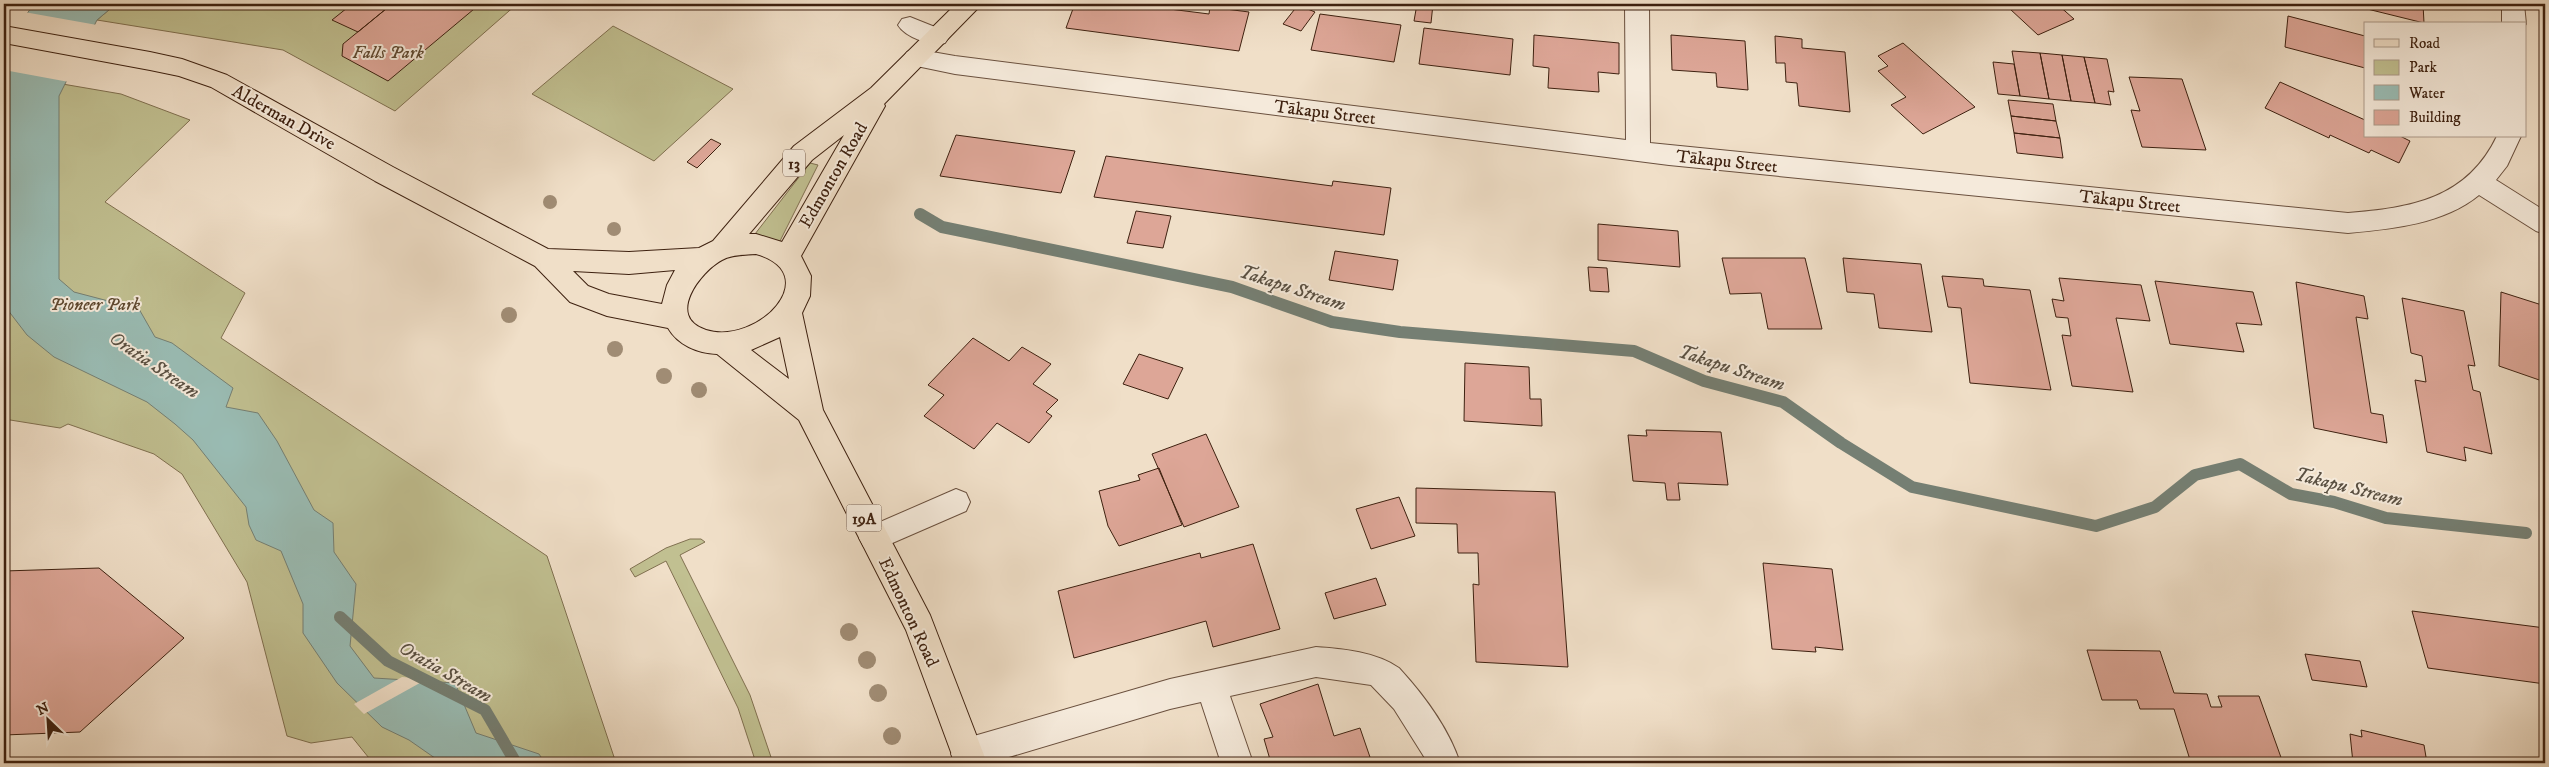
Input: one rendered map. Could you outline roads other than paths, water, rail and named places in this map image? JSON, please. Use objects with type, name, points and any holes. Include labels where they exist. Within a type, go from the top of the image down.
[{"type":"main road","name":"Edmonton Road","points":[[712,253],[802,153],[880,94],[970,4]]},
{"type":"main road","name":"Alderman Drive","points":[[4,35],[150,61],[189,70],[219,81],[384,174],[544,259],[579,294],[608,305],[677,318]]},
{"type":"main road","name":"Edmonton Road","points":[[787,257],[880,94]]},
{"type":"main road","points":[[756,244],[772,248],[787,257],[796,270],[797,295],[789,312],[766,332],[746,341],[724,344],[704,340],[688,332],[677,318],[675,295],[683,278],[712,253],[735,245],[756,244]]},
{"type":"main road","name":"Alderman Drive","points":[[544,259],[629,263],[712,253]]},
{"type":"main road","name":"Edmonton Road","points":[[789,312],[809,411],[919,625],[969,758]]},
{"type":"main road","name":"Edmonton Road","points":[[724,344],[809,411]]},
{"type":"street","points":[[1638,4],[1638,151]]},
{"type":"street","points":[[2512,4],[2514,22]]},
{"type":"street","points":[[910,25],[938,37]]},
{"type":"street","name":"Tākapu Street","points":[[915,58],[955,65],[1638,151],[2348,223],[2384,221],[2415,215],[2461,195],[2478,182],[2496,164],[2508,138]]},
{"type":"street","points":[[2478,182],[2545,224]]},
{"type":"street","points":[[874,538],[956,502]]},
{"type":"street","points":[[969,758],[1170,694],[1316,662],[1339,664],[1382,674],[1405,700],[1442,755],[1444,763]]},
{"type":"street","points":[[1212,685],[1237,763]]},
{"type":"water","points":[[34,4],[116,4],[97,20],[59,96],[59,279],[74,292],[139,309],[155,337],[172,343],[233,388],[226,407],[258,413],[277,441],[314,510],[333,523],[334,552],[356,584],[350,646],[374,678],[455,683],[476,733],[539,754],[545,763],[442,763],[409,740],[382,727],[337,683],[303,633],[303,604],[281,551],[256,540],[249,525],[246,507],[193,440],[147,402],[54,357],[27,335],[4,305],[4,153],[8,141],[4,132],[4,45]]},
{"type":"waterway","name":"Takapu Stream","points":[[920,214],[942,227],[1232,287],[1332,322],[1400,332],[1634,351],[1704,381],[1783,402],[1841,443],[1912,487],[2096,526],[2155,507],[2195,475],[2240,464],[2291,494],[2334,502],[2386,518],[2526,533]]},
{"type":"waterway","name":"Oratia Stream","points":[[340,617],[388,661],[485,710],[516,763]]},
{"type":"park label","name":"Falls Park","points":[[388,52]]},
{"type":"park label","name":"Pioneer Park","points":[[95,304]]}]
